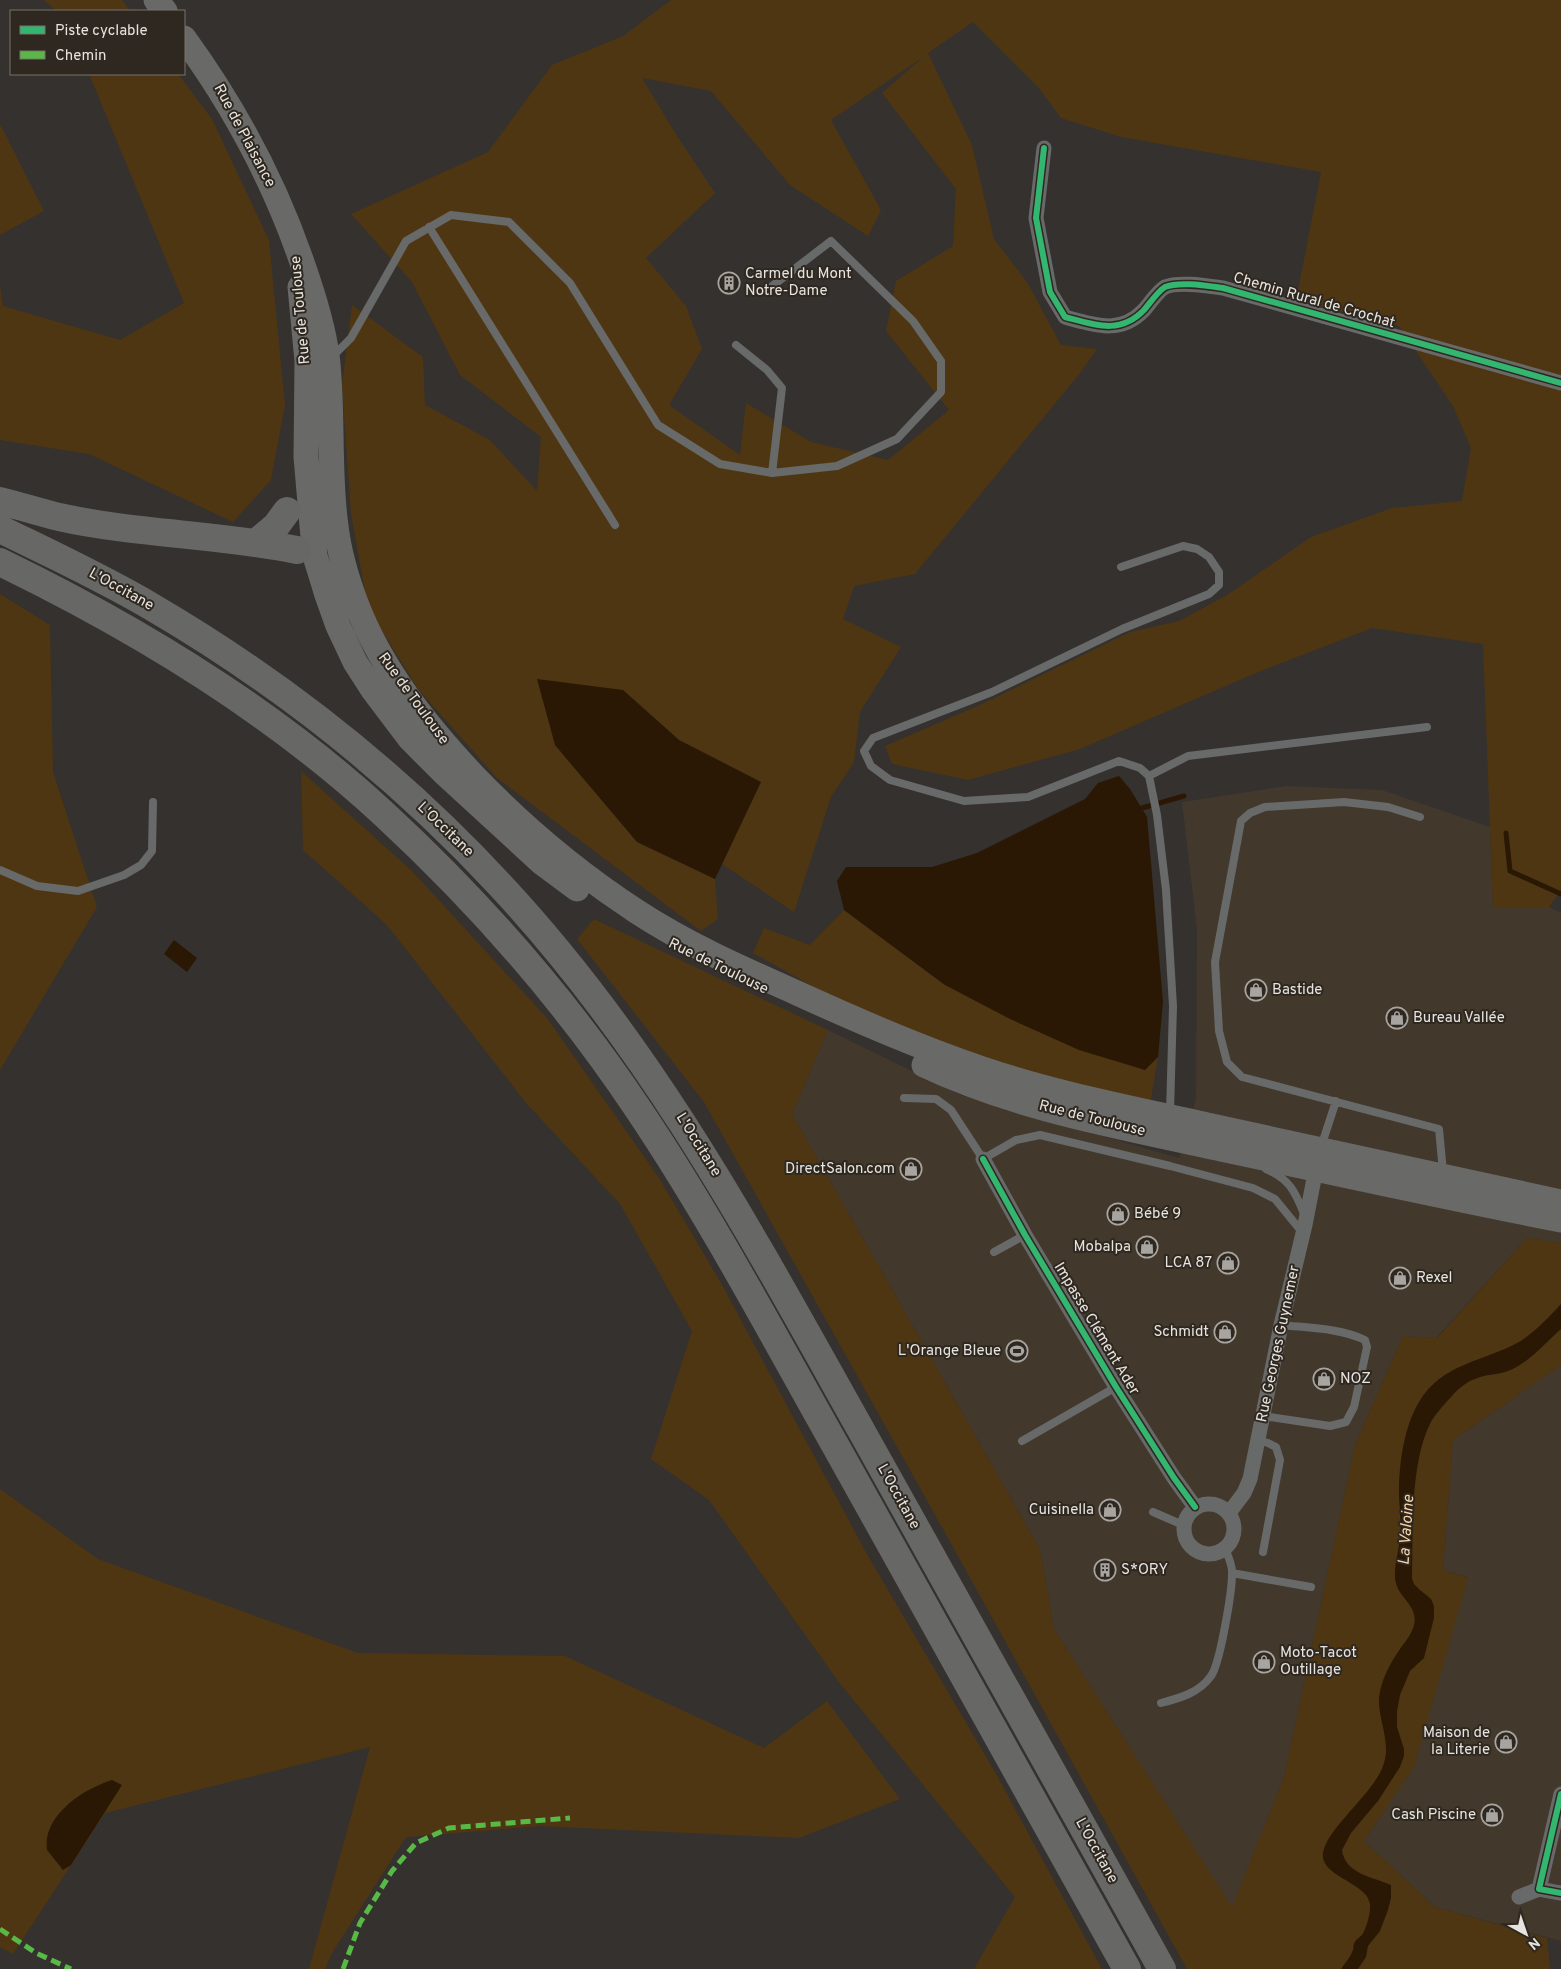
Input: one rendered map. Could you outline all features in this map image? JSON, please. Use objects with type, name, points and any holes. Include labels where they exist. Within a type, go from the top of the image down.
[{"type":"highway","points":[[0,500],[60,517],[258,542],[306,553]]},
{"type":"highway","points":[[258,542],[276,526],[287,511]]},
{"type":"highway","name":"L'Occitane","points":[[0,529],[90,573],[152,607],[285,694],[328,726],[438,823],[497,881],[589,988],[624,1035],[682,1120],[756,1243],[1162,1969]]},
{"type":"highway","name":"L'Occitane","points":[[0,562],[68,595],[132,631],[198,672],[294,739],[382,813],[430,857],[554,995],[637,1108],[670,1158],[737,1271],[1127,1969]]},
{"type":"main road","points":[[156,0],[164,10]]},
{"type":"main road","name":"Rue de Plaisance","points":[[185,39],[236,115],[263,167],[295,240]]},
{"type":"main road","name":"Rue de Toulouse","points":[[295,240],[317,361],[336,526],[343,565],[355,602],[378,653],[416,708],[451,766]]},
{"type":"main road","name":"Rue de Toulouse","points":[[317,361],[306,457],[306,553],[327,595],[338,626],[355,662],[372,690],[410,739],[495,798],[542,840],[592,880],[639,913],[737,966],[894,1036],[981,1068],[1168,1127],[1221,1148],[1444,1176],[1561,1202]]},
{"type":"main road","points":[[287,511],[296,492],[306,457]]},
{"type":"main road","points":[[306,553],[343,565]]},
{"type":"main road","name":"Rue de Toulouse","points":[[1168,1127],[1318,1159],[1561,1220]]},
{"type":"street","name":"Chemin Rural de Crochat","points":[[1044,148],[1036,218],[1050,292],[1065,317],[1098,326],[1116,326],[1136,318],[1165,288],[1188,284],[1223,288],[1561,383]]},
{"type":"street","name":"Impasse Clément Ader","points":[[983,1158],[1025,1235],[1116,1386],[1174,1478],[1195,1507]]},
{"type":"street","name":"Rue Georges Guynemer","points":[[1229,1513],[1244,1493],[1250,1479],[1281,1325],[1305,1226],[1318,1159]]},
{"type":"street","points":[[1213,1503],[1222,1506],[1229,1513],[1233,1521],[1234,1531],[1231,1540],[1225,1548],[1216,1553],[1206,1554],[1196,1551],[1188,1544],[1184,1535],[1183,1524],[1195,1507],[1213,1503]]},
{"type":"street","points":[[1539,1889],[1561,1794]]},
{"type":"street","points":[[1519,1897],[1539,1889],[1561,1893]]},
{"type":"lane","points":[[317,361],[351,338],[406,241],[451,214],[509,222],[570,283],[658,425],[720,464],[772,473],[837,466],[897,439],[941,392],[941,361],[913,321],[831,242],[767,290]]},
{"type":"lane","points":[[429,227],[615,525]]},
{"type":"lane","points":[[736,345],[767,370],[782,388],[772,473]]},
{"type":"lane","points":[[1121,567],[1184,546],[1197,549],[1209,557],[1219,572],[1219,585],[1210,594],[1122,629],[992,692],[873,738],[864,751],[871,766],[890,780],[964,801],[1028,797],[1119,761],[1140,768],[1149,776],[1157,815],[1166,890],[1173,1006],[1168,1127]]},
{"type":"lane","points":[[1149,776],[1188,756],[1427,726]]},
{"type":"lane","points":[[0,870],[37,886],[78,890],[124,875],[141,865],[152,851],[152,802]]},
{"type":"lane","points":[[1420,817],[1388,807],[1344,802],[1265,807],[1250,813],[1241,821],[1215,962],[1219,1031],[1227,1062],[1242,1077],[1439,1129],[1444,1176]]},
{"type":"lane","points":[[904,1098],[936,1099],[951,1110],[983,1158],[1016,1140],[1040,1135],[1253,1188],[1275,1199],[1305,1226]]},
{"type":"lane","points":[[1318,1159],[1336,1101]]},
{"type":"lane","points":[[1221,1148],[1278,1174],[1295,1191],[1305,1226]]},
{"type":"lane","points":[[994,1252],[1025,1235]]},
{"type":"lane","points":[[1263,1416],[1330,1426],[1346,1422],[1354,1407],[1367,1347],[1365,1340],[1355,1335],[1318,1328],[1281,1325]]},
{"type":"lane","points":[[1022,1441],[1116,1386]]},
{"type":"lane","points":[[1258,1440],[1276,1447],[1280,1460],[1263,1552]]},
{"type":"lane","points":[[1153,1512],[1183,1524]]},
{"type":"lane","points":[[1161,1703],[1184,1697],[1202,1687],[1212,1675],[1221,1648],[1232,1573],[1225,1548]]},
{"type":"lane","points":[[1232,1573],[1311,1587]]},
{"type":"shaded area","points":[[44,0],[122,0],[129,10],[55,10]]},
{"type":"shaded area","points":[[671,0],[1561,0],[1561,890],[1549,907],[1493,907],[1483,644],[1372,628],[1251,675],[1080,749],[968,780],[892,764],[885,746],[982,704],[1130,632],[1179,621],[1227,595],[1311,537],[1392,508],[1462,501],[1471,448],[1453,406],[1399,326],[1296,301],[1321,172],[1121,137],[1061,118],[1038,87],[973,22],[928,53],[972,145],[994,239],[1027,282],[1061,345],[1097,349],[1080,373],[915,574],[854,586],[843,619],[901,647],[860,712],[854,762],[831,797],[794,912],[722,864],[761,782],[679,740],[623,690],[555,745],[637,842],[715,879],[718,919],[701,931],[497,778],[418,689],[368,608],[351,514],[342,385],[352,305],[423,357],[425,405],[490,440],[537,491],[541,437],[460,375],[412,282],[351,214],[488,152],[552,65],[623,36]],"holes":[[[923,57],[882,93],[956,189],[953,246],[896,281],[886,331],[949,410],[888,460],[811,442],[746,403],[740,455],[669,405],[702,349],[686,306],[646,258],[715,193],[677,136],[642,78],[711,91],[790,185],[868,236],[881,210],[831,120]]]},
{"type":"shaded area","points":[[89,75],[179,75],[212,119],[269,240],[285,405],[271,480],[233,522],[89,454],[0,440],[0,286],[3,306],[120,340],[184,303]]},
{"type":"shaded area","points":[[0,124],[44,211],[0,235]]},
{"type":"shaded area","points":[[0,594],[50,625],[53,772],[97,907],[0,1070]]},
{"type":"shaded area","points":[[301,771],[412,871],[547,1018],[659,1178],[721,1283],[868,1556],[995,1772],[1102,1969],[974,1969],[1015,1897],[838,1681],[709,1500],[651,1459],[692,1331],[620,1204],[527,1104],[387,925],[303,850]]},
{"type":"shaded area","points":[[1286,786],[1382,790],[1490,827],[1493,907],[1549,907],[1561,913],[1561,1243],[1527,1238],[1436,1338],[1403,1336],[1355,1445],[1284,1777],[1232,1908],[1054,1629],[1040,1549],[792,1114],[828,1030],[961,1095],[1179,1158],[1196,1099],[1197,930],[1182,802]]},
{"type":"shaded area","points":[[844,910],[945,985],[1144,1070],[1158,1057],[1150,1105],[983,1061],[852,1008],[753,953],[764,928],[810,945]]},
{"type":"shaded area","points":[[594,919],[828,1030],[792,1114],[1040,1549],[1054,1629],[1232,1907],[1284,1777],[1355,1445],[1403,1336],[1437,1338],[1527,1238],[1561,1243],[1561,1365],[1453,1440],[1443,1570],[1468,1578],[1414,1767],[1364,1841],[1435,1907],[1547,1938],[1550,1969],[1187,1969],[704,1102],[577,939]]},
{"type":"shaded area","points":[[1561,1365],[1561,1941],[1435,1907],[1364,1841],[1414,1766],[1467,1577],[1443,1570],[1453,1440]]},
{"type":"shaded area","points":[[0,1489],[98,1559],[358,1653],[565,1656],[764,1748],[827,1701],[900,1799],[799,1838],[539,1826],[406,1837],[332,1953],[325,1969],[309,1969],[370,1747],[105,1813],[13,1954],[0,1947]]},
{"type":"water","points":[[537,679],[623,690],[679,740],[761,782],[715,879],[637,842],[555,745]]},
{"type":"water","points":[[1119,776],[1130,789],[1147,817],[1163,1002],[1158,1057],[1145,1070],[1079,1050],[1010,1019],[945,985],[844,910],[837,881],[846,867],[932,867],[977,853],[1085,799],[1098,783]]},
{"type":"water","points":[[174,940],[197,958],[187,972],[164,954]]},
{"type":"water","name":"La Valoine","points":[[1561,1304],[1561,1329],[1523,1363],[1504,1372],[1479,1377],[1462,1386],[1434,1417],[1424,1440],[1419,1459],[1414,1499],[1412,1578],[1414,1584],[1431,1599],[1434,1606],[1434,1618],[1424,1658],[1410,1671],[1400,1695],[1397,1727],[1404,1749],[1404,1756],[1400,1767],[1378,1801],[1351,1833],[1342,1850],[1344,1858],[1354,1870],[1391,1885],[1391,1898],[1380,1931],[1368,1946],[1366,1957],[1358,1969],[1341,1969],[1353,1950],[1355,1941],[1362,1935],[1368,1922],[1369,1899],[1355,1886],[1329,1869],[1324,1862],[1323,1853],[1326,1843],[1370,1788],[1383,1766],[1386,1749],[1379,1707],[1380,1691],[1389,1666],[1410,1635],[1414,1625],[1415,1618],[1413,1612],[1399,1591],[1395,1578],[1401,1532],[1400,1470],[1406,1434],[1419,1402],[1428,1389],[1439,1379],[1451,1371],[1519,1342],[1536,1329]]},
{"type":"water","points":[[112,1780],[122,1785],[71,1865],[63,1870],[47,1850],[47,1838],[51,1826],[58,1815],[77,1797]]},
{"type":"waterway","points":[[1142,808],[1184,796]]},
{"type":"waterway","points":[[1506,833],[1510,871],[1561,894]]},
{"type":"marked path","points":[[343,1969],[360,1923],[392,1871],[416,1843],[449,1828],[570,1818]]},
{"type":"marked path","points":[[0,1929],[36,1953],[71,1969]]},
{"type":"cycle path","points":[[1044,148],[1036,218],[1050,292],[1065,317],[1107,326],[1126,323],[1144,310],[1165,287],[1178,284],[1210,286],[1223,288],[1561,383]]},
{"type":"cycle path","points":[[983,1159],[1025,1235],[1116,1387],[1174,1478],[1195,1507]]},
{"type":"cycle path","points":[[1561,1794],[1539,1889],[1561,1893]]},
{"type":"place","name":"Carmel du Mont Notre-Dame","points":[[729,283]]},
{"type":"place","name":"Bastide","points":[[1256,990]]},
{"type":"place","name":"Bureau Vallée","points":[[1397,1018]]},
{"type":"place","name":"DirectSalon.com","points":[[911,1169]]},
{"type":"place","name":"Bébé 9","points":[[1118,1214]]},
{"type":"place","name":"Mobalpa","points":[[1147,1247]]},
{"type":"place","name":"LCA 87","points":[[1228,1263]]},
{"type":"place","name":"Rexel","points":[[1400,1278]]},
{"type":"place","name":"Schmidt","points":[[1225,1332]]},
{"type":"place","name":"L'Orange Bleue","points":[[1017,1351]]},
{"type":"place","name":"NOZ","points":[[1324,1379]]},
{"type":"place","name":"Cuisinella","points":[[1110,1510]]},
{"type":"place","name":"S*ORY","points":[[1105,1570]]},
{"type":"place","name":"Moto-Tacot Outillage","points":[[1264,1662]]},
{"type":"place","name":"Maison de la Literie","points":[[1506,1742]]},
{"type":"place","name":"Cash Piscine","points":[[1492,1815]]}]
